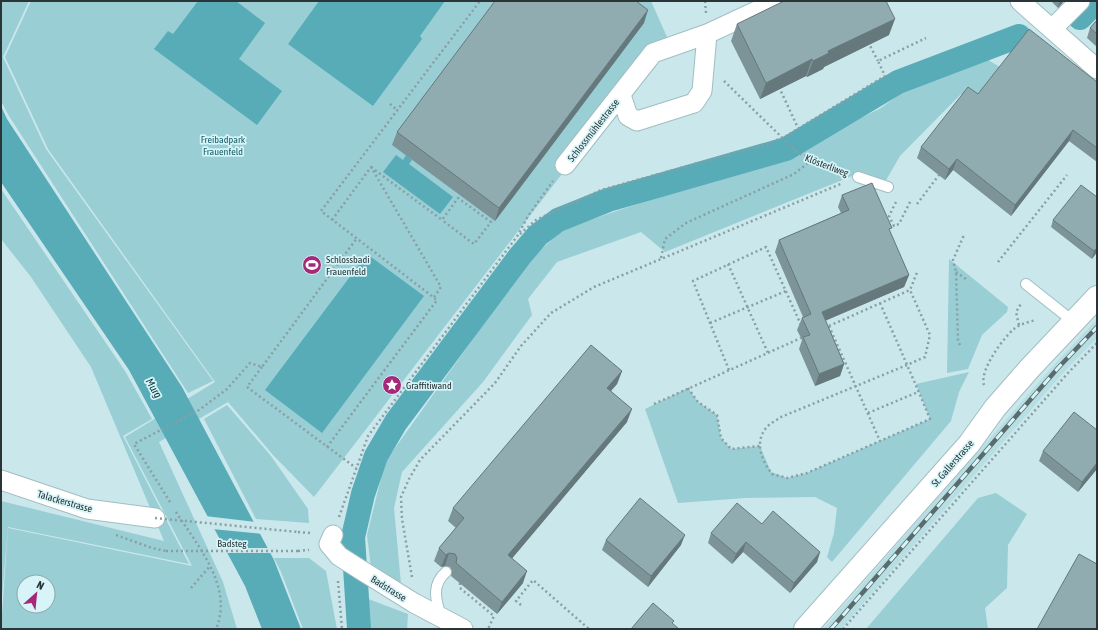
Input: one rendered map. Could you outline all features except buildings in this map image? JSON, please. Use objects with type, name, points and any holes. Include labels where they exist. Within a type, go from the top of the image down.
[{"type":"main road","name":"St. Gallerstrasse","points":[[805,629],[969,444],[1007,393],[1097,297]]},
{"type":"street","name":"Schlossmühlestrasse","points":[[565,165],[653,53],[707,34],[778,1]]},
{"type":"street","points":[[1020,1],[1097,69]]},
{"type":"street","points":[[1052,29],[1080,1]]},
{"type":"street","name":"Schlossmühlestrasse","points":[[621,95],[628,116],[637,121],[694,103],[702,91],[707,34]]},
{"type":"street","name":"Talackerstrasse","points":[[1,480],[87,509],[155,518]]},
{"type":"street","points":[[333,535],[329,544],[342,558]]},
{"type":"street","name":"Badstrasse","points":[[342,558],[414,603],[463,629]]},
{"type":"lane","name":"Klösterliweg","points":[[858,177],[888,187]]},
{"type":"lane","points":[[1029,286],[1074,322]]},
{"type":"lane","points":[[441,618],[435,600],[436,588],[439,580],[446,572]]},
{"type":"path","points":[[327,447],[437,300],[321,211],[478,2]]},
{"type":"path","points":[[518,235],[536,220],[601,190],[767,144],[781,138],[885,76],[866,36]]},
{"type":"path","points":[[878,61],[926,38]]},
{"type":"path","points":[[776,82],[798,128]]},
{"type":"path","name":"Klösterliweg","points":[[739,96],[798,153],[858,177]]},
{"type":"path","points":[[390,104],[398,110]]},
{"type":"path","points":[[661,258],[665,239],[686,223],[794,174],[813,159]]},
{"type":"path","points":[[333,535],[368,436],[518,235],[528,216],[565,165]]},
{"type":"path","points":[[332,220],[372,168]]},
{"type":"path","points":[[372,168],[474,244],[491,222],[458,198],[442,220]]},
{"type":"path","points":[[372,168],[441,287],[434,297]]},
{"type":"path","points":[[917,204],[939,175]]},
{"type":"path","points":[[998,262],[1067,175]]},
{"type":"path","points":[[414,603],[412,576],[402,519],[401,498],[409,479],[420,460],[495,383],[521,346],[551,313],[594,287],[858,177]]},
{"type":"path","points":[[898,199],[889,216],[894,226],[899,224],[911,200]]},
{"type":"path","points":[[960,345],[958,341],[955,296],[956,272],[953,260],[964,235]]},
{"type":"path","points":[[356,468],[247,387],[357,238]]},
{"type":"path","points":[[729,370],[692,281],[766,247],[802,328]]},
{"type":"path","points":[[728,264],[768,353]]},
{"type":"path","points":[[825,328],[910,290],[918,270]]},
{"type":"path","points":[[956,272],[966,279]]},
{"type":"path","points":[[1019,325],[1016,312],[1029,286]]},
{"type":"path","points":[[880,303],[907,365],[918,392],[930,419],[807,473],[787,478],[772,474],[763,461],[760,446],[766,428],[782,417],[907,365],[925,357],[930,335],[910,290]]},
{"type":"path","points":[[710,323],[786,291]]},
{"type":"path","points":[[985,386],[983,381],[984,375],[993,355],[1006,335],[1019,325],[1036,320]]},
{"type":"path","points":[[829,326],[880,441]]},
{"type":"path","points":[[654,404],[801,338]]},
{"type":"path","points":[[843,629],[1063,379],[1097,343]]},
{"type":"path","points":[[216,629],[220,621],[220,604],[218,586],[210,566],[134,444],[199,410],[227,388],[250,363],[262,367]]},
{"type":"path","points":[[688,388],[698,402],[717,415],[721,438],[731,450],[760,446]]},
{"type":"path","points":[[868,413],[918,392]]},
{"type":"path","points":[[155,518],[298,532]]},
{"type":"path","name":"Badsteg","points":[[166,550],[298,551]]},
{"type":"path","points":[[342,558],[338,572],[342,629]]},
{"type":"path","points":[[192,588],[210,566]]},
{"type":"path","points":[[521,605],[516,601],[532,580],[589,629]]},
{"type":"path","points":[[460,583],[460,588],[494,616],[488,629]]},
{"type":"shaded area","points":[[1097,319],[1097,338],[1063,373],[841,629],[823,629],[1052,367]]},
{"type":"green space","points":[[1,1],[29,1],[3,57],[46,149],[213,381],[188,393],[9,116],[1,101]]},
{"type":"green space","name":"Freibadpark Frauenfeld","points":[[31,1],[651,1],[667,37],[314,497],[273,455],[228,402],[159,442],[223,582],[237,629],[1,629],[8,528],[192,566],[125,437],[215,382],[48,149],[5,57]]},
{"type":"green space","points":[[983,57],[1000,67],[974,102],[961,94],[900,156],[885,182],[862,172],[665,252],[641,232],[557,262],[528,299],[532,315],[483,382],[402,472],[394,508],[401,584],[371,568],[367,535],[385,462],[528,262],[563,229],[792,152],[881,108],[924,76]]},
{"type":"green space","points":[[1,189],[125,371],[152,419],[123,436],[189,564],[8,527],[1,608],[1,501],[164,541],[91,367],[31,277],[1,239]]},
{"type":"green space","points":[[949,259],[1008,307],[1007,312],[982,335],[968,369],[947,373]]},
{"type":"green space","points":[[969,372],[959,392],[951,421],[832,562],[827,557],[834,533],[837,508],[815,497],[746,498],[678,503],[645,409],[688,388],[698,402],[717,415],[721,438],[731,449],[760,446],[771,472],[787,478],[807,473],[930,419],[916,384]]},
{"type":"green space","points":[[227,405],[271,456],[308,509],[309,523],[256,519],[204,419]]},
{"type":"green space","points":[[996,493],[1027,514],[1008,545],[1007,588],[985,608],[988,629],[866,629],[978,498]]},
{"type":"green space","points":[[274,558],[309,558],[326,571],[337,629],[303,629]]},
{"type":"green space","points":[[363,597],[408,614],[407,629],[364,629]]},
{"type":"water","points":[[198,1],[236,1],[265,23],[239,59],[282,91],[257,125],[154,49],[168,31],[173,34]]},
{"type":"water","points":[[319,1],[445,1],[420,36],[422,39],[373,106],[288,44]]},
{"type":"water","name":"Murg","points":[[1,106],[7,119],[182,387],[274,560],[301,629],[262,629],[245,586],[129,370],[1,182]]},
{"type":"water","points":[[396,155],[403,160],[406,155],[412,160],[409,164],[453,197],[440,214],[383,172]]},
{"type":"water","points":[[367,254],[424,296],[322,433],[265,390]]},
{"type":"pier","points":[[205,516],[256,522],[263,534],[212,529]]},
{"type":"pier","points":[[222,548],[270,548],[273,553],[225,553]]},
{"type":"waterway","points":[[1080,18],[1097,1]]},
{"type":"waterway","points":[[359,629],[353,537],[363,494],[376,456],[396,422],[520,256],[538,235],[558,220],[608,200],[786,149],[898,82],[1019,36]]},
{"type":"railway","points":[[831,629],[1058,368],[1097,327]]},
{"type":"place","name":"Schlossbadi Frauenfeld","points":[[312,265]]},
{"type":"place","name":"Graffitiwand","points":[[392,385]]}]
